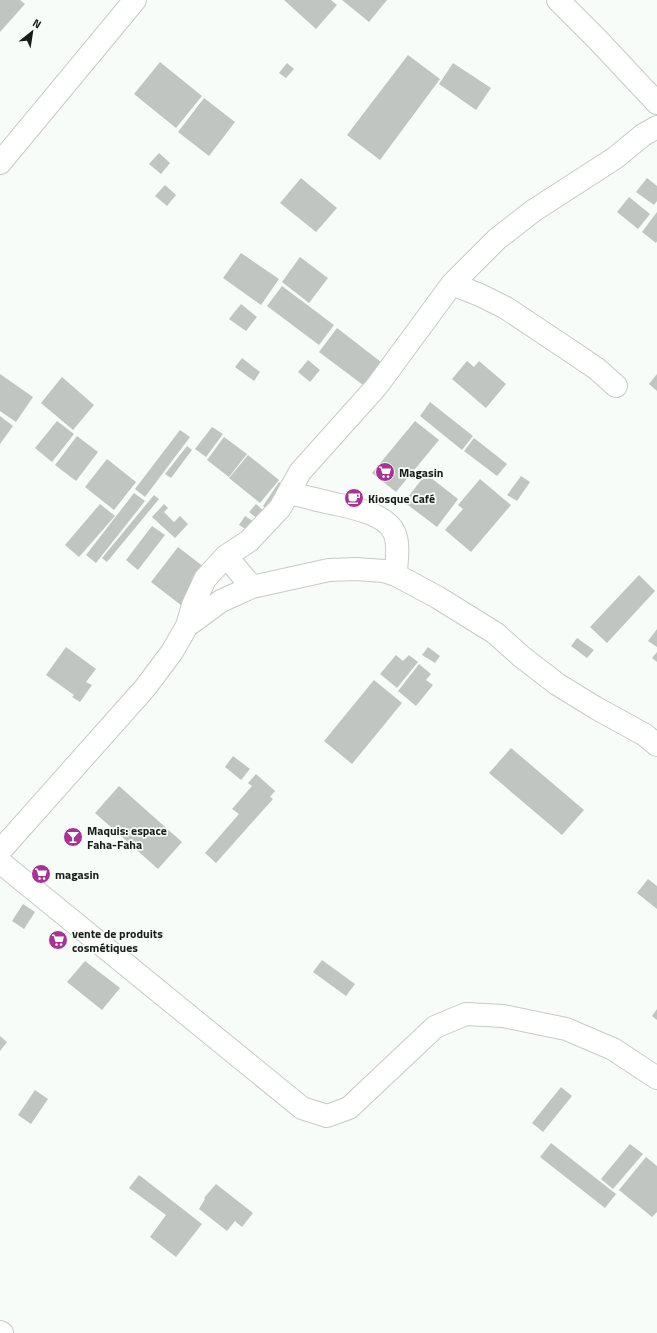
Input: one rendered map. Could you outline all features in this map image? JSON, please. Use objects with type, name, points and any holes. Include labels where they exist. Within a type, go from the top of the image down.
[{"type":"street","points":[[0,163],[135,0]]},
{"type":"street","points":[[558,0],[657,103]]},
{"type":"street","points":[[0,851],[145,688],[172,652],[188,626],[193,605],[205,579],[226,556],[249,541],[280,508],[300,472],[377,386],[452,284],[497,239],[533,211],[615,158],[643,135],[657,127]]},
{"type":"street","points":[[452,284],[480,295],[506,308],[597,369],[616,386]]},
{"type":"street","points":[[289,493],[352,507],[382,519],[390,525],[395,533],[397,549],[396,575]]},
{"type":"street","points":[[226,556],[252,587]]},
{"type":"street","points":[[188,626],[221,601],[252,587],[329,570],[356,569],[384,571],[396,575],[437,596],[495,632],[522,657],[557,684],[596,708],[653,738]]},
{"type":"street","points":[[0,862],[302,1108],[327,1116],[348,1108],[435,1027],[466,1014],[503,1016],[566,1029],[613,1049],[657,1078]]},
{"type":"building","points":[[0,0],[20,0],[25,4],[0,32]]},
{"type":"building","points":[[284,0],[331,0],[337,5],[316,29]]},
{"type":"building","points":[[342,0],[387,0],[369,22]]},
{"type":"building","points":[[408,55],[440,79],[380,160],[347,135]]},
{"type":"building","points":[[160,62],[202,96],[176,128],[134,94]]},
{"type":"building","points":[[287,63],[294,69],[286,78],[279,73]]},
{"type":"building","points":[[453,63],[491,88],[476,110],[439,84]]},
{"type":"building","points":[[204,98],[235,122],[209,156],[178,132]]},
{"type":"building","points":[[159,153],[170,163],[161,174],[149,164]]},
{"type":"building","points":[[301,178],[337,208],[316,232],[280,203]]},
{"type":"building","points":[[647,178],[657,186],[657,201],[654,205],[636,192]]},
{"type":"building","points":[[165,185],[176,195],[167,206],[155,196]]},
{"type":"building","points":[[629,197],[650,214],[638,229],[617,212]]},
{"type":"building","points":[[657,212],[657,241],[656,243],[642,232]]},
{"type":"building","points":[[241,253],[279,279],[261,305],[223,278]]},
{"type":"building","points":[[300,257],[328,278],[309,303],[282,282]]},
{"type":"building","points":[[282,286],[334,325],[319,345],[267,306]]},
{"type":"building","points":[[241,304],[257,317],[246,331],[229,319]]},
{"type":"building","points":[[337,328],[381,362],[363,385],[319,352]]},
{"type":"building","points":[[242,358],[260,372],[254,381],[235,367]]},
{"type":"building","points":[[308,360],[320,370],[310,382],[298,372]]},
{"type":"building","points":[[467,361],[474,367],[479,361],[506,384],[486,408],[452,379]]},
{"type":"building","points":[[0,374],[33,397],[16,422],[0,411]]},
{"type":"building","points":[[657,374],[657,391],[649,384]]},
{"type":"building","points":[[62,377],[94,405],[73,430],[41,403]]},
{"type":"building","points":[[430,402],[473,436],[462,450],[420,416]]},
{"type":"building","points":[[0,416],[13,426],[0,444]]},
{"type":"building","points":[[57,421],[74,434],[52,462],[35,448]]},
{"type":"building","points":[[415,421],[439,440],[396,492],[372,473]]},
{"type":"building","points":[[212,427],[223,434],[206,457],[195,449]]},
{"type":"building","points":[[180,430],[190,437],[145,497],[135,489]]},
{"type":"building","points":[[77,436],[98,452],[76,481],[55,465]]},
{"type":"building","points":[[224,437],[247,454],[229,477],[207,460]]},
{"type":"building","points":[[474,438],[507,464],[497,476],[464,451]]},
{"type":"building","points":[[187,446],[192,450],[171,478],[165,474]]},
{"type":"building","points":[[248,455],[279,480],[260,503],[229,478]]},
{"type":"building","points":[[107,459],[136,482],[114,510],[85,487]]},
{"type":"building","points":[[426,474],[458,499],[437,527],[404,502]]},
{"type":"building","points":[[521,476],[530,482],[517,501],[507,495]]},
{"type":"building","points":[[480,479],[511,505],[471,552],[445,530],[463,509],[458,505]]},
{"type":"building","points":[[279,482],[286,487],[270,512],[263,506]]},
{"type":"building","points":[[134,493],[145,501],[96,563],[86,555]]},
{"type":"building","points":[[154,495],[159,499],[107,562],[102,558]]},
{"type":"building","points":[[100,504],[115,516],[79,557],[65,545]]},
{"type":"building","points":[[164,504],[168,508],[164,512],[174,522],[180,516],[188,524],[175,538],[152,517]]},
{"type":"building","points":[[256,504],[265,512],[258,519],[249,512]]},
{"type":"building","points":[[245,516],[256,523],[250,532],[239,525]]},
{"type":"building","points":[[152,526],[165,535],[138,570],[126,560]]},
{"type":"building","points":[[178,547],[209,571],[182,606],[151,582]]},
{"type":"building","points":[[639,575],[655,591],[607,643],[590,627]]},
{"type":"building","points":[[657,629],[657,647],[648,641]]},
{"type":"building","points":[[577,638],[594,650],[587,658],[571,646]]},
{"type":"building","points":[[66,647],[96,669],[86,682],[92,685],[80,702],[72,697],[74,695],[46,675]]},
{"type":"building","points":[[428,647],[440,656],[435,663],[422,655]]},
{"type":"building","points":[[657,652],[657,662],[652,658]]},
{"type":"building","points":[[396,655],[403,661],[409,655],[418,662],[397,688],[380,674]]},
{"type":"building","points":[[419,664],[431,674],[426,680],[433,685],[416,706],[398,691]]},
{"type":"building","points":[[374,680],[402,703],[352,764],[324,741]]},
{"type":"building","points":[[511,748],[584,810],[562,835],[489,773]]},
{"type":"building","points":[[233,756],[250,769],[241,780],[225,767]]},
{"type":"building","points":[[256,774],[275,791],[270,797],[273,799],[216,863],[205,853],[239,814],[232,809],[252,786],[248,783]]},
{"type":"building","points":[[119,786],[182,842],[158,869],[95,813]]},
{"type":"building","points":[[648,879],[657,886],[657,909],[637,893]]},
{"type":"building","points":[[23,904],[35,912],[24,929],[12,921]]},
{"type":"building","points":[[322,960],[355,984],[346,996],[313,972]]},
{"type":"building","points":[[85,961],[120,988],[102,1010],[67,982]]},
{"type":"building","points":[[657,1009],[657,1020],[652,1016]]},
{"type":"building","points":[[0,1036],[7,1042],[0,1051]]},
{"type":"building","points":[[561,1087],[572,1096],[543,1132],[532,1123]]},
{"type":"building","points":[[35,1090],[48,1099],[31,1124],[18,1115]]},
{"type":"building","points":[[551,1143],[616,1194],[605,1208],[540,1157]]},
{"type":"building","points":[[630,1144],[643,1154],[613,1189],[601,1179]]},
{"type":"building","points":[[646,1157],[657,1166],[657,1212],[652,1217],[619,1190]]},
{"type":"building","points":[[139,1175],[202,1224],[176,1257],[150,1237],[166,1215],[129,1188]]},
{"type":"building","points":[[216,1184],[253,1213],[242,1227],[235,1221],[227,1231],[199,1209],[205,1199],[204,1198]]},
{"type":"place","name":"Magasin","points":[[385,472]]},
{"type":"place","name":"Kiosque Café","points":[[354,498]]},
{"type":"place","name":"Maquis: espace Faha-Faha","points":[[73,837]]},
{"type":"place","name":"magasin","points":[[41,874]]},
{"type":"place","name":"vente de produits cosmétiques","points":[[58,940]]}]
